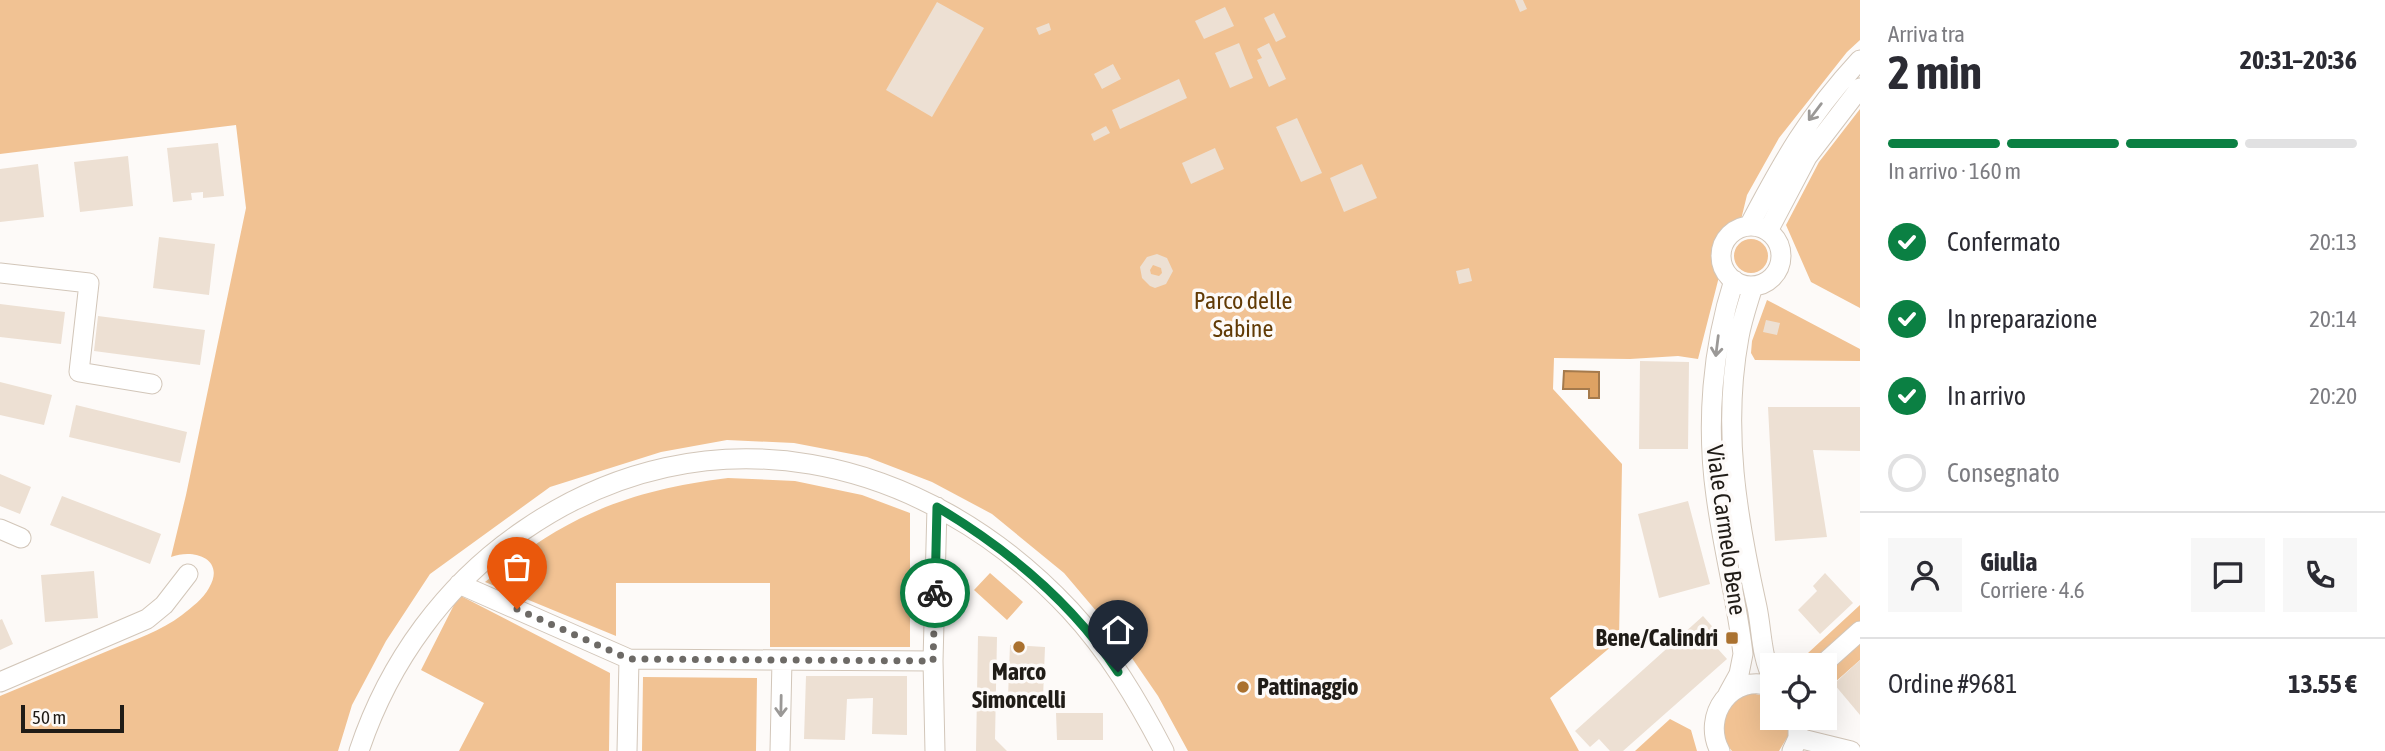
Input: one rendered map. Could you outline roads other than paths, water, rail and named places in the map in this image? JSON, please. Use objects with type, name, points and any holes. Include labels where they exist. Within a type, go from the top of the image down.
[{"type":"street","points":[[1749,226],[1803,128],[1860,60]]},
{"type":"street","points":[[1768,231],[1803,164],[1860,88]]},
{"type":"street","points":[[1749,226],[1768,231],[1779,244],[1780,262],[1771,278],[1743,283],[1722,265],[1723,245],[1735,230],[1749,226]]},
{"type":"street","points":[[0,274],[89,283],[79,372],[152,384]]},
{"type":"street","name":"Viale Carmelo Bene","points":[[1743,283],[1731,407],[1731,452],[1740,530],[1764,653]]},
{"type":"street","name":"Viale Carmelo Bene","points":[[1720,751],[1715,742],[1714,716],[1739,674],[1743,654],[1716,496],[1712,421],[1722,318],[1743,283]]},
{"type":"street","points":[[359,751],[374,710],[396,669],[428,621],[459,584],[498,549],[545,515],[604,487],[688,463],[755,458],[811,464],[874,480],[937,507],[986,537],[1032,573],[1072,612],[1115,667],[1164,751]]},
{"type":"street","points":[[935,751],[933,661],[937,507]]},
{"type":"street","points":[[0,529],[21,538]]},
{"type":"street","points":[[0,682],[147,619],[164,606],[188,574]]},
{"type":"street","points":[[459,584],[629,659],[933,661]]},
{"type":"street","points":[[1835,653],[1860,631]]},
{"type":"street","points":[[627,751],[629,659]]},
{"type":"street","points":[[780,751],[782,660]]},
{"type":"street","points":[[1728,694],[1739,687],[1760,685]]},
{"type":"street","points":[[1795,744],[1851,751]]},
{"type":"place","name":"Bene/Calindri","points":[[1732,638]]},
{"type":"place","name":"Marco Simoncelli","points":[[1019,647]]},
{"type":"place","name":"Pattinaggio","points":[[1243,687]]},
{"type":"park label","name":"Parco delle Sabine","points":[[1243,315]]}]
